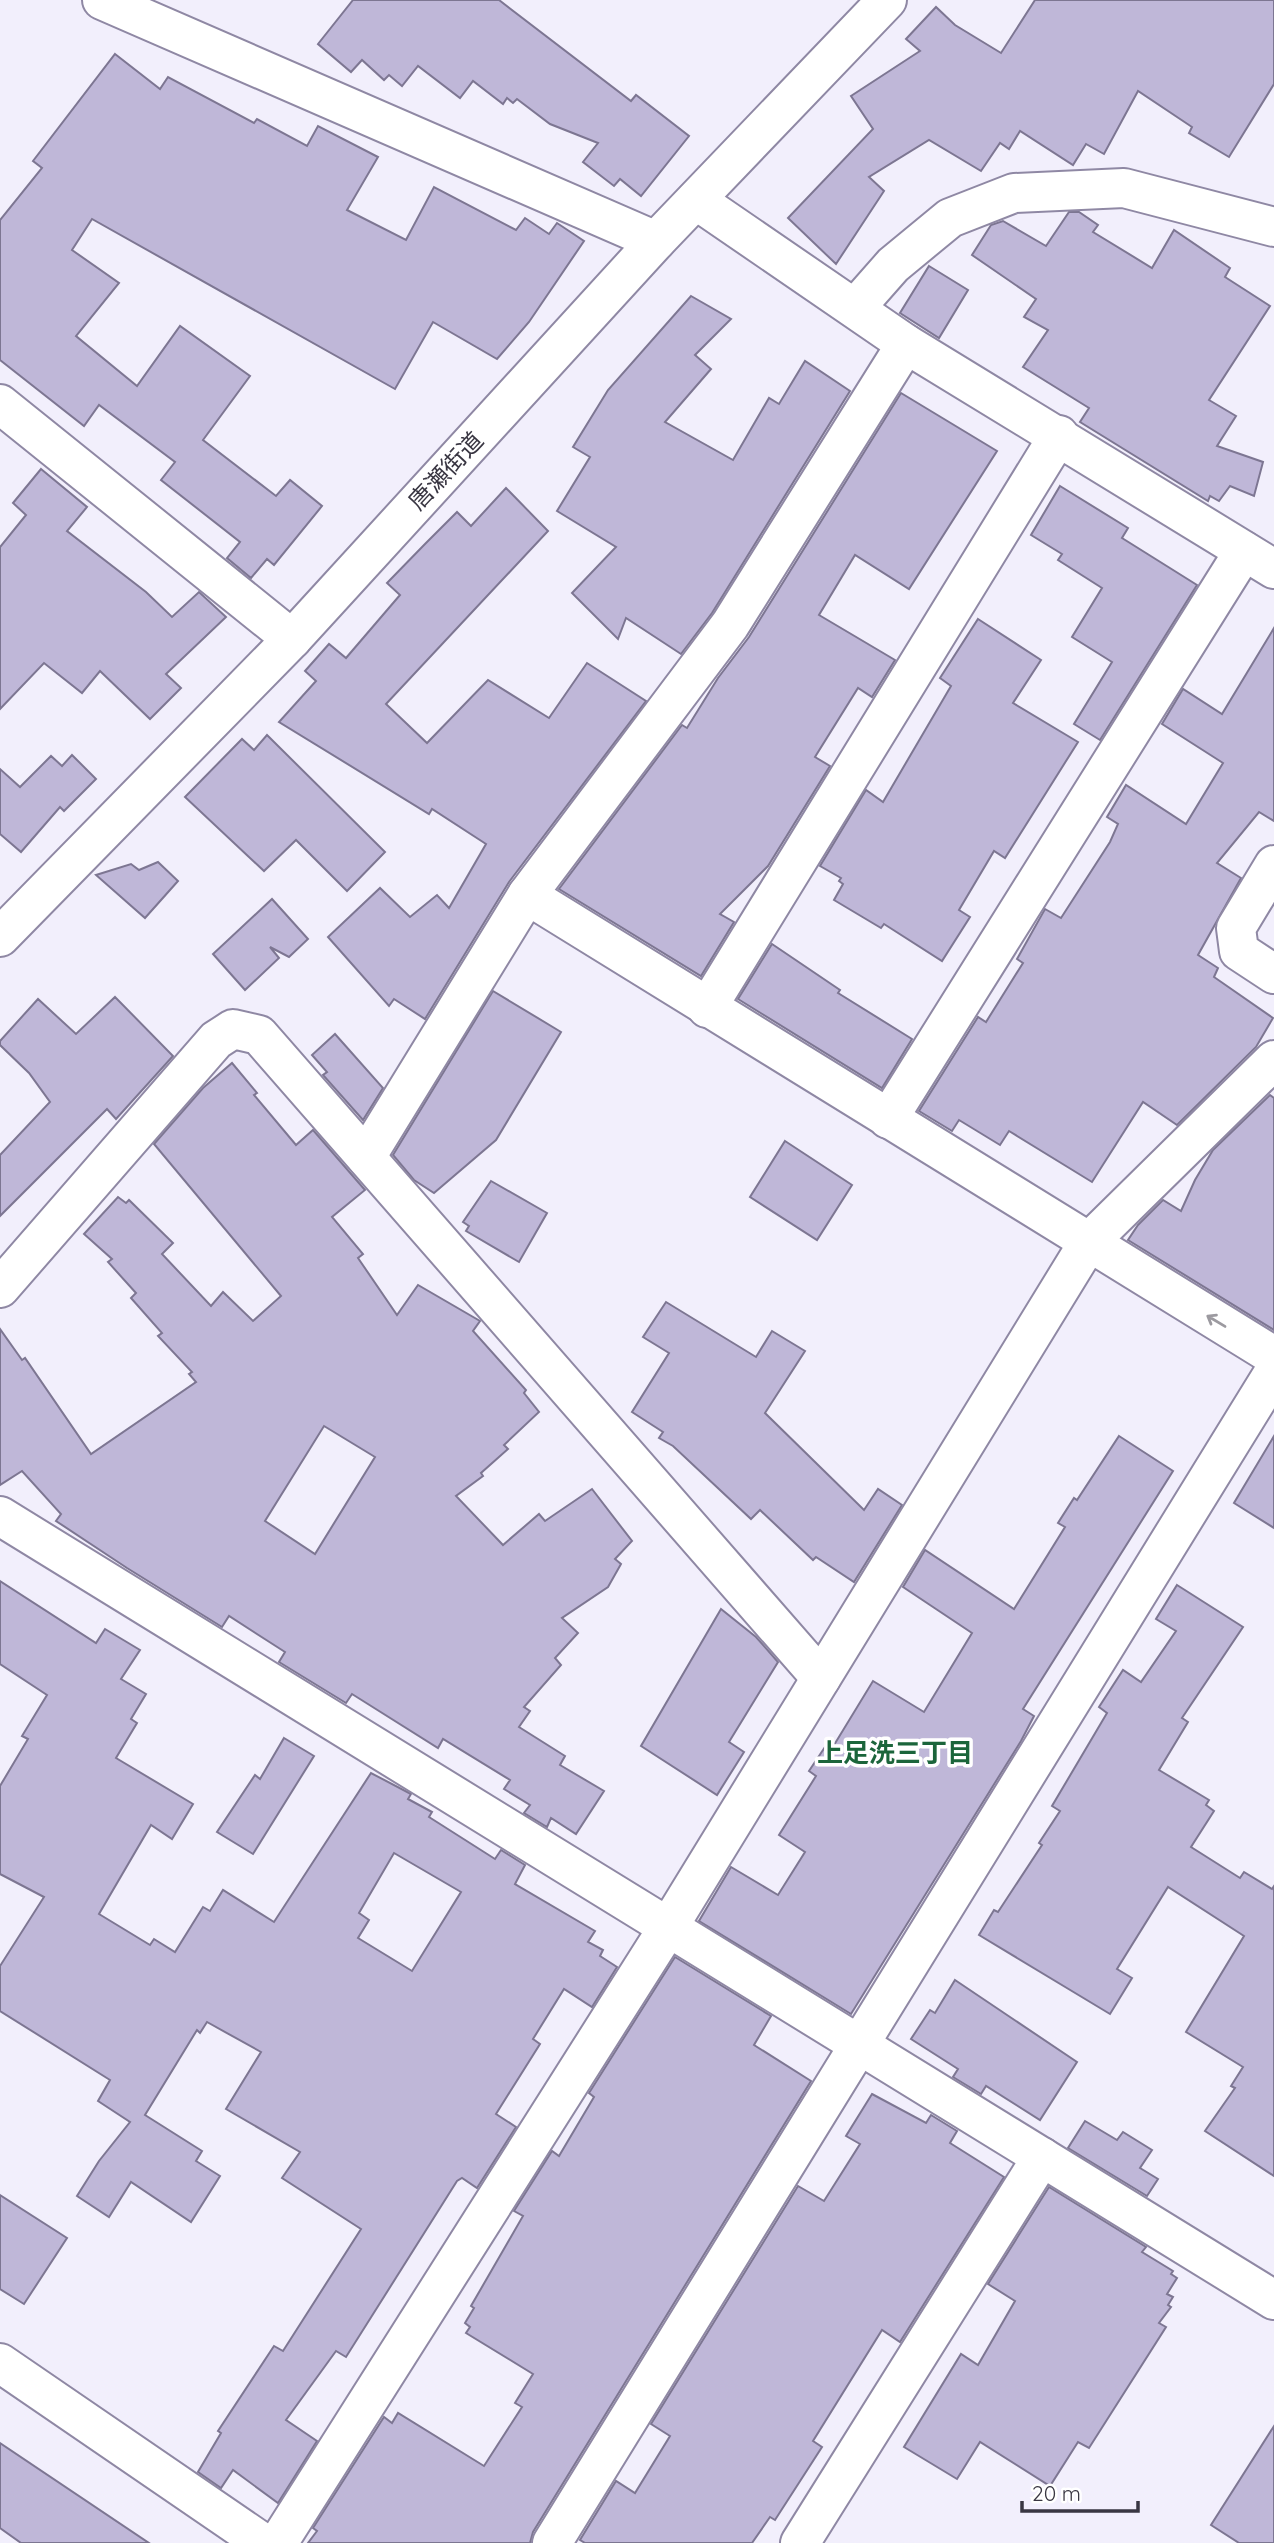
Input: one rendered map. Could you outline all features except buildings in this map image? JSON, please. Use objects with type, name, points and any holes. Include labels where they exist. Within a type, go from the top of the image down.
[{"type":"street","points":[[102,0],[656,241]]},
{"type":"street","name":"唐瀬街道","points":[[0,937],[292,639],[656,241],[887,0]]},
{"type":"street","points":[[856,307],[893,265],[950,218],[1014,193],[1124,188],[1274,227]]},
{"type":"street","points":[[696,200],[856,307],[906,344],[1059,435],[1259,560],[888,1119]]},
{"type":"street","points":[[366,1157],[527,895],[730,625],[906,344]]},
{"type":"street","points":[[0,404],[292,639]]},
{"type":"street","points":[[707,1008],[1059,435]]},
{"type":"street","points":[[1274,865],[1236,929],[1239,951],[1274,974]]},
{"type":"street","points":[[527,895],[1274,1356]]},
{"type":"street","points":[[0,1288],[216,1040],[233,1029],[259,1035],[821,1678]]},
{"type":"street","points":[[278,2543],[669,1926],[1088,1243],[1274,1059]]},
{"type":"street","points":[[552,2543],[1274,1372]]},
{"type":"street","points":[[0,1516],[1274,2300]]},
{"type":"street","points":[[800,2543],[1042,2157]]},
{"type":"street","points":[[0,2363],[263,2543]]},
{"type":"district","name":"上足洗三丁目","points":[[895,1753]]}]
